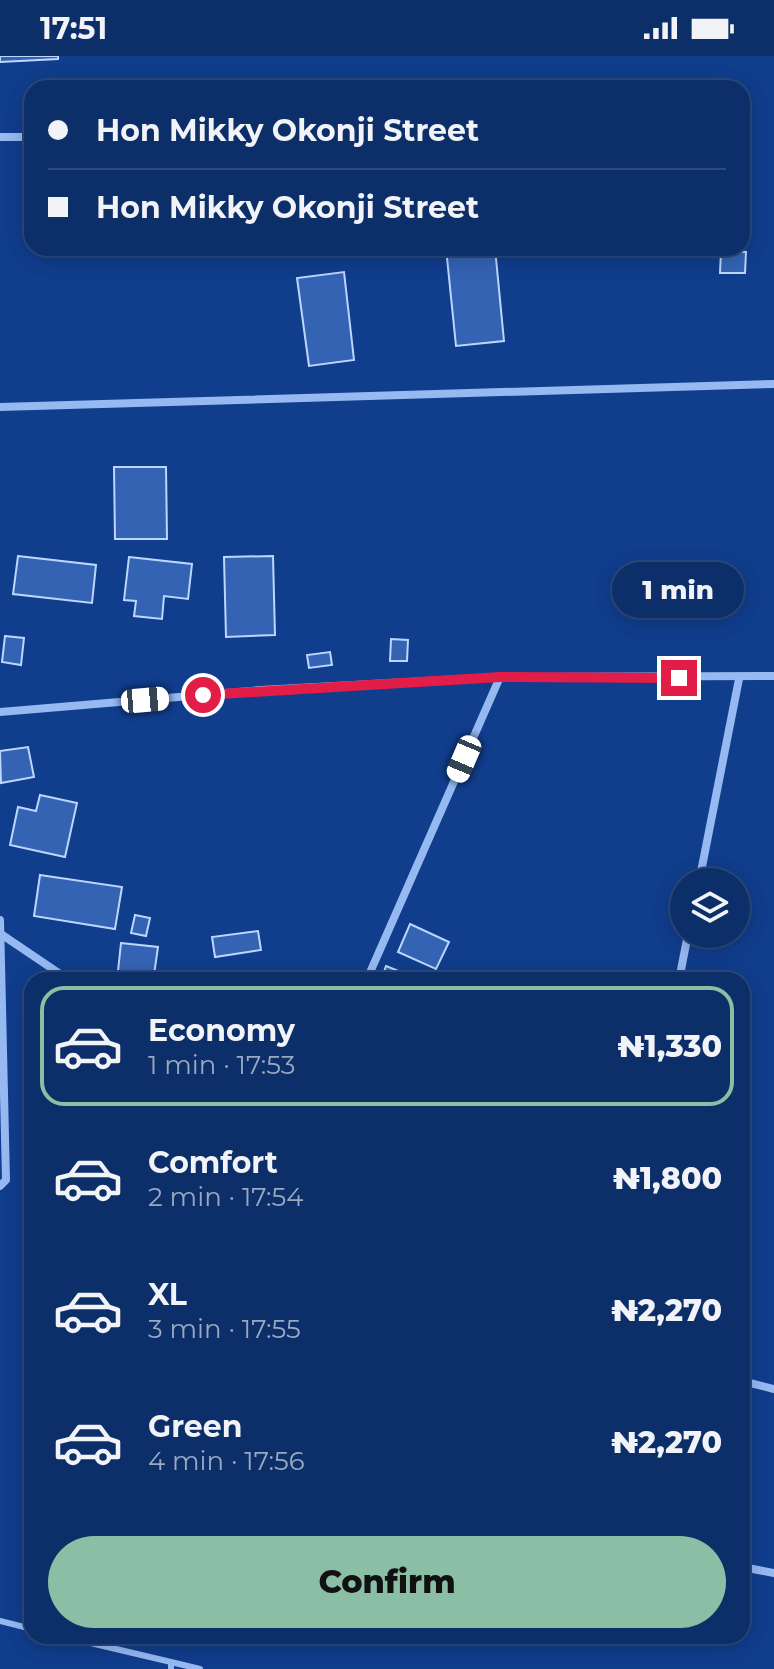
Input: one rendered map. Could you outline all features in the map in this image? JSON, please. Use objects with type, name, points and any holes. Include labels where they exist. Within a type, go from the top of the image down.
[{"type":"street","points":[[0,137],[24,137]]},
{"type":"street","points":[[0,407],[774,384]]},
{"type":"street","points":[[0,712],[261,690],[500,677],[739,679],[774,676]]},
{"type":"street","points":[[370,972],[500,677]]},
{"type":"street","points":[[702,868],[739,679]]},
{"type":"street","points":[[0,920],[6,1180],[0,1186]]},
{"type":"street","points":[[1,934],[57,972]]},
{"type":"street","points":[[681,972],[685,948]]},
{"type":"street","points":[[750,1383],[774,1389]]},
{"type":"street","points":[[750,1568],[774,1573]]},
{"type":"lane","points":[[0,1621],[24,1627]]},
{"type":"lane","points":[[90,1644],[171,1666],[200,1669]]},
{"type":"building","points":[[0,56],[58,56],[58,59],[0,62]]},
{"type":"building","points":[[447,256],[496,256],[504,341],[456,346]]},
{"type":"building","points":[[721,256],[746,256],[745,273],[720,273]]},
{"type":"building","points":[[344,272],[354,360],[309,366],[297,278]]},
{"type":"building","points":[[114,467],[166,467],[167,539],[115,539]]},
{"type":"building","points":[[18,556],[96,565],[92,603],[13,594]]},
{"type":"building","points":[[273,556],[275,635],[226,637],[224,557]]},
{"type":"building","points":[[129,557],[192,564],[188,599],[164,596],[162,619],[134,616],[136,601],[124,600]]},
{"type":"building","points":[[5,636],[24,638],[21,665],[2,662]]},
{"type":"building","points":[[391,639],[408,640],[407,661],[390,661]]},
{"type":"building","points":[[330,652],[332,665],[309,668],[307,655]]},
{"type":"building","points":[[28,747],[34,777],[1,783],[0,751]]},
{"type":"building","points":[[40,795],[77,803],[65,857],[10,845],[18,807],[36,811]]},
{"type":"building","points":[[40,875],[122,887],[115,929],[34,916]]},
{"type":"building","points":[[135,915],[150,918],[146,936],[131,933]]},
{"type":"building","points":[[410,924],[449,942],[436,969],[398,952]]},
{"type":"building","points":[[258,931],[261,950],[215,957],[212,937]]},
{"type":"building","points":[[121,943],[158,947],[154,972],[118,971]]},
{"type":"building","points":[[386,966],[401,972],[384,972]]},
{"type":"route","points":[[203,695],[500,677],[679,678]]}]
